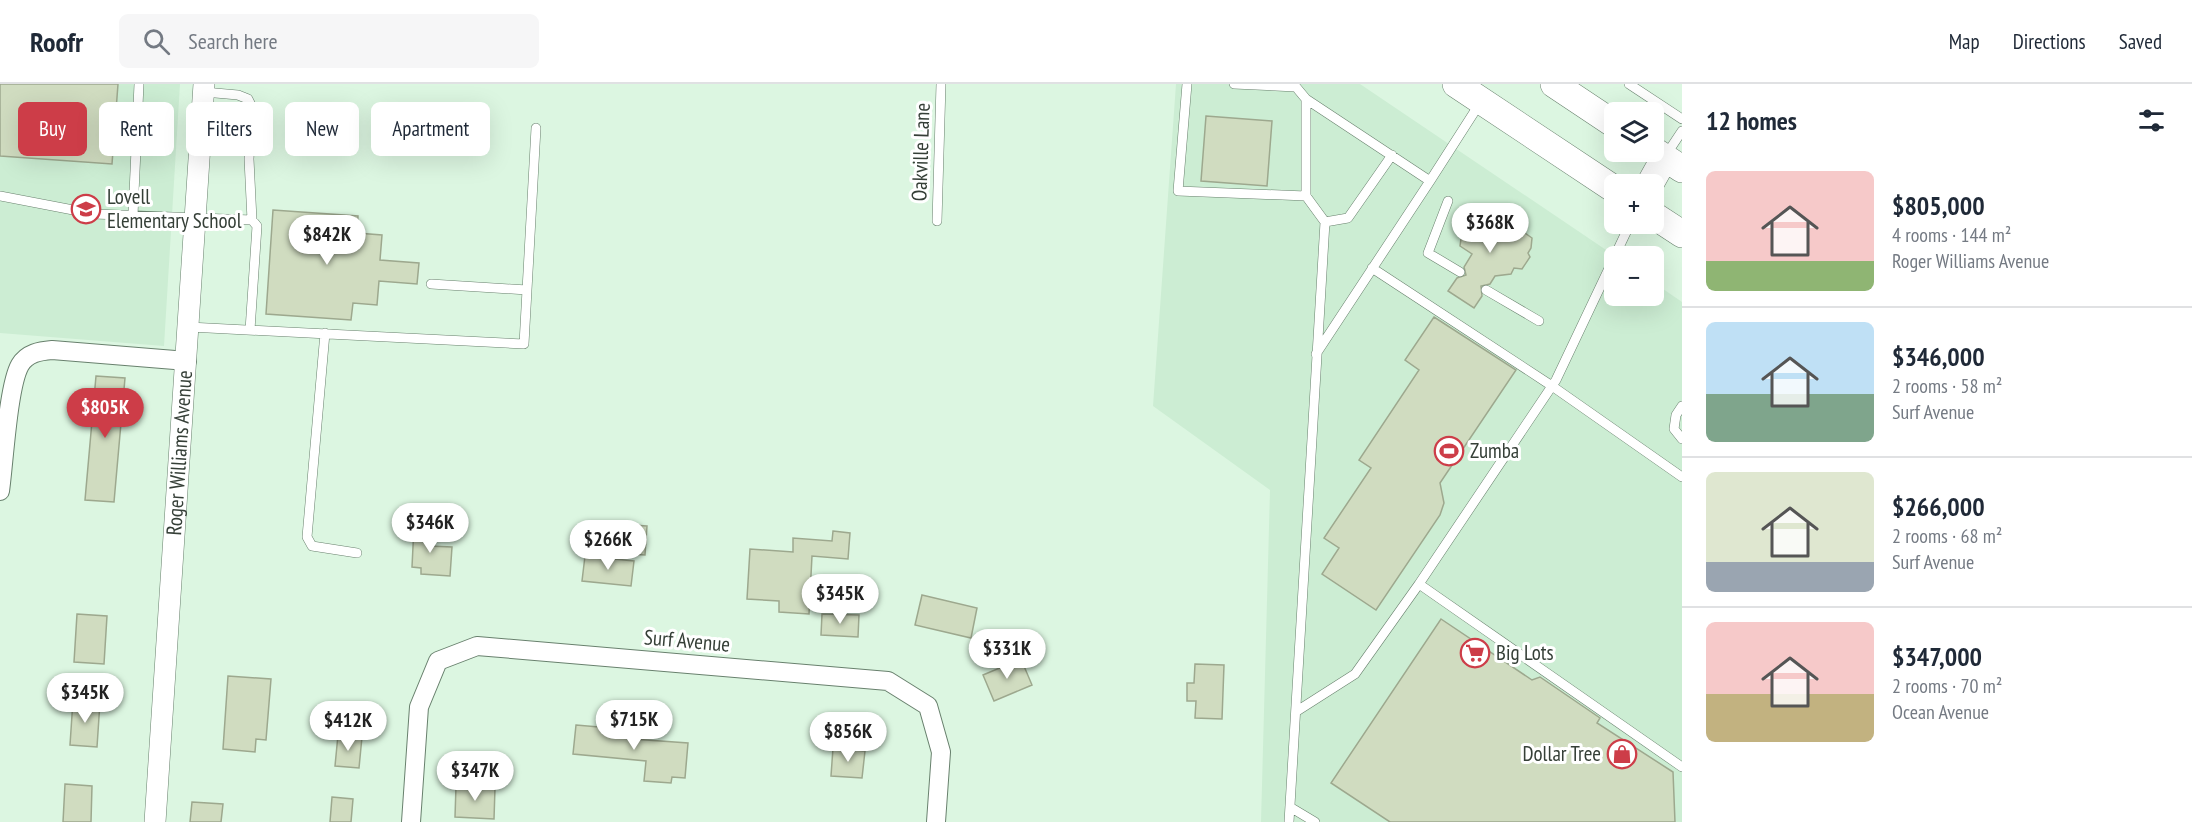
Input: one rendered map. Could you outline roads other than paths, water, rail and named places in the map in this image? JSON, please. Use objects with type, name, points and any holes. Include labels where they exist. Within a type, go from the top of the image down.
[{"type":"main road","points":[[1456,84],[1604,182]]},
{"type":"main road","points":[[1554,84],[1604,117]]},
{"type":"main road","points":[[1657,174],[1667,158]]},
{"type":"main road","points":[[1664,222],[1682,234]]},
{"type":"street","name":"Roger Williams Avenue","points":[[155,822],[204,88]]},
{"type":"street","points":[[0,491],[13,391],[20,364],[34,352],[52,350],[187,361]]},
{"type":"street","name":"Surf Avenue","points":[[411,822],[419,707],[438,661],[477,646],[888,681],[928,706],[942,752],[936,822]]},
{"type":"lane","points":[[134,215],[139,84]]},
{"type":"lane","name":"Oakville Lane","points":[[938,221],[941,84]]},
{"type":"lane","points":[[1187,84],[1178,191],[1306,196]]},
{"type":"lane","points":[[1234,84],[1296,87],[1306,99],[1430,181]]},
{"type":"lane","points":[[1629,84],[1682,119]]},
{"type":"lane","points":[[204,88],[238,95],[248,99],[252,107],[249,159],[252,220],[257,226],[250,330]]},
{"type":"lane","points":[[1289,822],[1325,222],[1306,196],[1306,99]]},
{"type":"lane","points":[[1316,354],[1482,101]]},
{"type":"lane","points":[[189,327],[524,344],[536,128]]},
{"type":"lane","points":[[1667,158],[1682,131]]},
{"type":"lane","points":[[1325,222],[1348,218],[1392,155]]},
{"type":"lane","points":[[0,196],[94,214],[196,216],[252,220]]},
{"type":"lane","points":[[1449,201],[1428,253],[1460,273]]},
{"type":"lane","points":[[1297,711],[1356,674],[1419,584],[1552,387],[1625,234]]},
{"type":"lane","points":[[1372,268],[1552,387],[1682,477]]},
{"type":"lane","points":[[431,285],[527,290]]},
{"type":"lane","points":[[1486,290],[1539,321]]},
{"type":"lane","points":[[325,333],[308,537],[312,546],[357,554]]},
{"type":"lane","points":[[1682,406],[1676,415],[1674,429],[1682,439]]},
{"type":"lane","points":[[1419,584],[1682,766]]},
{"type":"lane","points":[[1290,807],[1315,822]]},
{"type":"place","name":"Lovell Elementary School","points":[[86,209]]},
{"type":"place","name":"Zumba","points":[[1449,451]]},
{"type":"place","name":"Big Lots","points":[[1475,653]]},
{"type":"place","name":"Dollar Tree","points":[[1622,754]]}]
